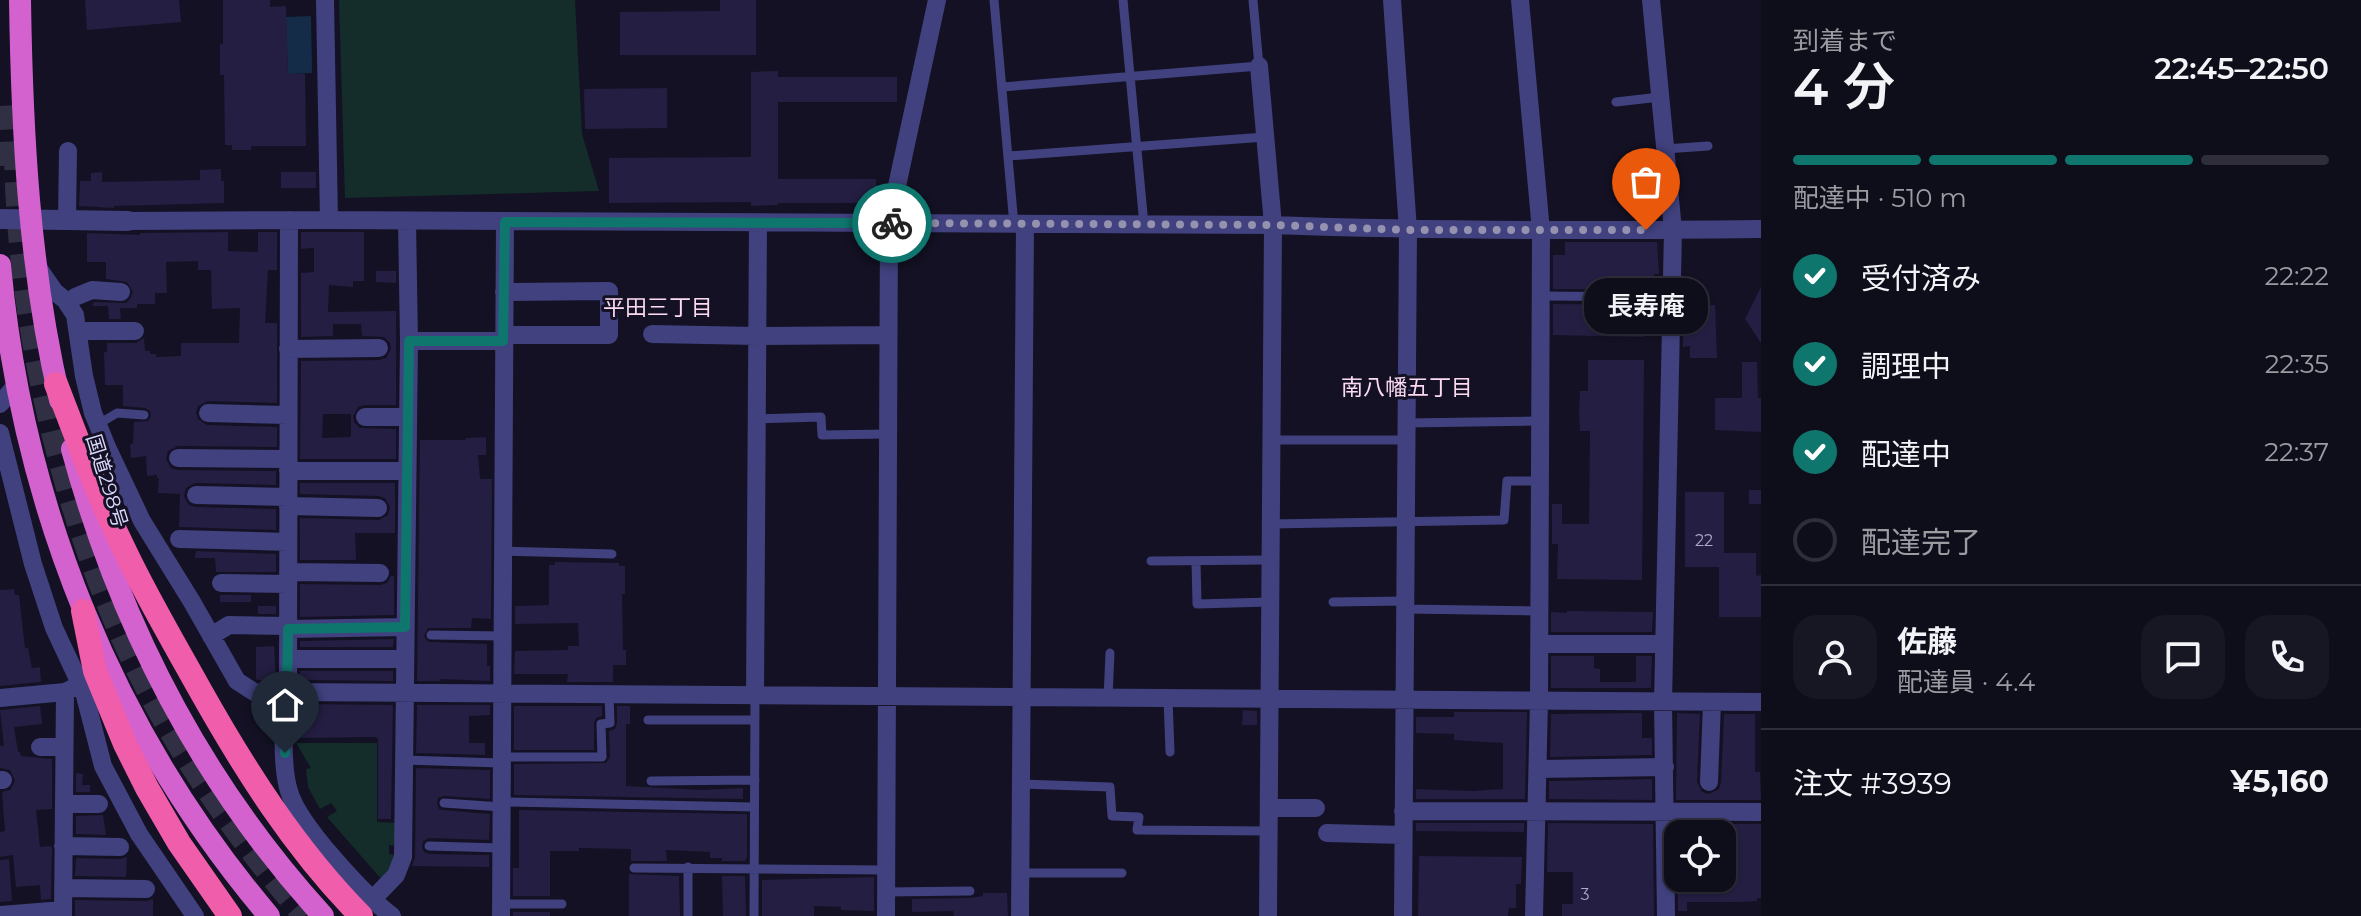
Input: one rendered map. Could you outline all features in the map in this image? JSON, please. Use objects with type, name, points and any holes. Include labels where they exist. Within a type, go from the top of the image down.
[{"type":"highway","name":"国道298号","points":[[20,0],[22,117],[36,263],[56,384],[95,530],[126,610],[181,720],[231,800],[265,847],[323,916]]},
{"type":"highway","points":[[22,117],[31,0]]},
{"type":"highway","points":[[0,265],[17,384],[39,483],[83,611],[125,702],[170,782],[226,862],[269,916]]},
{"type":"highway","points":[[56,384],[126,554],[210,707],[287,830],[319,870],[366,908]]},
{"type":"highway","points":[[83,611],[95,671],[125,744],[179,843],[230,916]]},
{"type":"street","points":[[325,0],[329,220]]},
{"type":"street","points":[[886,916],[889,223],[937,0]]},
{"type":"street","points":[[1392,0],[1408,230],[1403,916]]},
{"type":"street","points":[[1520,0],[1541,231],[1538,810],[1534,916]]},
{"type":"street","points":[[1651,0],[1673,230],[1663,703],[1666,916]]},
{"type":"street","points":[[1259,66],[1273,225],[1268,916]]},
{"type":"street","points":[[67,220],[68,151]]},
{"type":"street","points":[[0,219],[1273,225],[1541,231],[1761,229]]},
{"type":"street","points":[[289,220],[285,763],[291,797],[366,908],[392,916]]},
{"type":"street","points":[[366,908],[396,875],[401,865],[409,341],[407,221]]},
{"type":"street","points":[[502,910],[505,222]]},
{"type":"street","points":[[755,696],[758,223]]},
{"type":"street","points":[[1020,224],[1020,916]]},
{"type":"street","points":[[36,263],[75,315],[87,388],[97,425],[142,521],[232,675],[243,687],[263,694],[1761,702]]},
{"type":"street","points":[[75,297],[92,290],[121,292]]},
{"type":"street","points":[[409,341],[609,335],[609,291],[504,292]]},
{"type":"street","points":[[87,331],[135,331]]},
{"type":"street","points":[[652,334],[888,335]]},
{"type":"street","points":[[288,349],[379,348]]},
{"type":"street","points":[[0,404],[17,384]]},
{"type":"street","points":[[208,413],[288,415]]},
{"type":"street","points":[[365,417],[406,417]]},
{"type":"street","points":[[0,433],[6,481],[61,643],[73,688],[64,804],[63,913],[0,915]]},
{"type":"street","points":[[178,458],[406,471]]},
{"type":"street","points":[[196,495],[378,508]]},
{"type":"street","points":[[179,539],[288,542]]},
{"type":"street","points":[[221,583],[380,573]]},
{"type":"street","points":[[211,636],[229,625],[405,627]]},
{"type":"street","points":[[1539,644],[1664,644]]},
{"type":"street","points":[[288,659],[405,659]]},
{"type":"street","points":[[0,698],[73,688]]},
{"type":"street","points":[[73,688],[89,706],[106,773],[144,842],[195,916]]},
{"type":"street","points":[[1709,782],[1712,703]]},
{"type":"street","points":[[40,747],[69,758]]},
{"type":"street","points":[[1538,769],[1665,767]]},
{"type":"street","points":[[64,804],[99,804]]},
{"type":"street","points":[[1269,808],[1316,808]]},
{"type":"street","points":[[1403,811],[1761,812]]},
{"type":"street","points":[[1327,833],[1403,835]]},
{"type":"street","points":[[63,846],[120,847]]},
{"type":"street","points":[[63,888],[146,889]]},
{"type":"lane","points":[[994,0],[1008,156],[1020,224]]},
{"type":"lane","points":[[1123,0],[1144,225]]},
{"type":"lane","points":[[1002,87],[1259,66],[1253,0]]},
{"type":"lane","points":[[1616,102],[1660,97]]},
{"type":"lane","points":[[1008,156],[1265,137]]},
{"type":"lane","points":[[1665,149],[1708,146]]},
{"type":"lane","points":[[1541,296],[1671,297]]},
{"type":"lane","points":[[97,425],[117,413],[144,415]]},
{"type":"lane","points":[[757,419],[821,417],[822,435],[887,434]]},
{"type":"lane","points":[[1271,440],[1540,421]]},
{"type":"lane","points":[[1271,524],[1504,520],[1507,481],[1540,481]]},
{"type":"lane","points":[[502,551],[612,554]]},
{"type":"lane","points":[[1151,561],[1270,560]]},
{"type":"lane","points":[[1196,561],[1197,604],[1270,602]]},
{"type":"lane","points":[[1333,602],[1540,611]]},
{"type":"lane","points":[[431,635],[502,636]]},
{"type":"lane","points":[[1108,698],[1110,653]]},
{"type":"lane","points":[[403,760],[602,757],[601,724],[610,723],[609,695]]},
{"type":"lane","points":[[754,916],[755,696]]},
{"type":"lane","points":[[1168,698],[1170,752]]},
{"type":"lane","points":[[648,720],[755,720]]},
{"type":"lane","points":[[651,781],[755,780]]},
{"type":"lane","points":[[1021,784],[1110,787],[1112,816],[1139,817],[1137,830],[1269,831]]},
{"type":"lane","points":[[444,803],[754,807]]},
{"type":"lane","points":[[429,846],[502,848]]},
{"type":"lane","points":[[688,867],[688,916]]},
{"type":"lane","points":[[634,868],[886,870]]},
{"type":"lane","points":[[1020,873],[1122,873]]},
{"type":"lane","points":[[886,892],[970,891]]},
{"type":"lane","points":[[502,910],[562,904]]},
{"type":"green space","points":[[339,0],[575,0],[582,134],[599,191],[345,198]]},
{"type":"green space","points":[[296,743],[377,743],[377,822],[399,823],[397,846],[389,845],[389,854],[398,855],[383,881],[327,817],[337,811],[331,803],[320,809],[308,787],[306,769],[311,768]]},
{"type":"water","points":[[311,16],[312,73],[288,74],[286,17]]},
{"type":"building","points":[[85,0],[179,0],[181,22],[87,30]]},
{"type":"building","points":[[223,0],[270,0],[270,7],[286,6],[288,74],[305,74],[306,146],[251,146],[251,150],[232,150],[232,145],[225,145],[224,75],[220,75]]},
{"type":"building","points":[[720,0],[756,0],[756,55],[620,55],[620,12],[720,11]]},
{"type":"building","points":[[778,71],[778,77],[897,77],[897,102],[778,102],[778,179],[876,179],[876,203],[751,206],[751,202],[609,203],[609,158],[751,157],[751,72]]},
{"type":"building","points":[[667,88],[667,128],[585,129],[584,89]]},
{"type":"building","points":[[221,169],[224,203],[114,208],[79,206],[80,181],[91,181],[91,173],[102,172],[102,182],[200,180],[200,170]]},
{"type":"building","points":[[281,172],[316,172],[316,188],[281,188]]},
{"type":"building","points":[[228,232],[228,251],[258,252],[258,232],[277,232],[277,270],[268,270],[265,323],[277,323],[277,403],[208,401],[198,406],[196,413],[198,419],[207,425],[277,427],[277,447],[178,446],[168,451],[166,459],[171,468],[178,470],[276,471],[276,485],[195,483],[186,488],[184,496],[189,505],[196,507],[276,509],[276,530],[179,527],[180,494],[158,493],[159,478],[157,475],[147,476],[146,456],[131,458],[134,422],[148,421],[150,411],[123,406],[123,385],[105,385],[104,352],[107,352],[107,343],[136,343],[144,338],[145,351],[156,354],[156,357],[181,356],[181,343],[239,343],[240,308],[212,309],[211,270],[198,270],[198,261],[166,262],[167,293],[155,293],[155,304],[120,308],[121,319],[109,319],[108,306],[92,306],[94,302],[126,303],[133,292],[127,282],[106,279],[106,262],[87,262],[87,233]]},
{"type":"building","points":[[301,232],[364,232],[364,281],[353,281],[353,287],[329,285],[328,312],[396,311],[396,405],[364,405],[358,407],[353,416],[360,428],[396,429],[396,459],[300,459],[301,361],[379,360],[386,358],[391,349],[384,337],[362,336],[361,324],[333,324],[333,336],[301,337],[301,273],[314,272],[314,248],[301,249]],"holes":[[[323,414],[351,414],[351,437],[322,438]]]},
{"type":"building","points":[[1565,242],[1657,242],[1659,274],[1623,277],[1623,289],[1553,289],[1553,255],[1565,255]]},
{"type":"building","points":[[376,271],[396,271],[396,283],[376,282]]},
{"type":"building","points":[[1761,287],[1761,343],[1745,319]]},
{"type":"building","points":[[1553,304],[1658,305],[1659,317],[1643,317],[1643,337],[1553,335]]},
{"type":"building","points":[[1715,305],[1717,358],[1690,358],[1690,346],[1683,347],[1683,306]]},
{"type":"building","points":[[1588,360],[1644,360],[1642,580],[1557,579],[1558,544],[1552,544],[1552,504],[1562,504],[1562,524],[1589,524],[1590,431],[1580,431],[1579,411],[1580,391],[1588,391]]},
{"type":"building","points":[[1742,362],[1757,362],[1761,432],[1715,430],[1715,398],[1742,398]]},
{"type":"building","points":[[486,437],[486,455],[478,455],[480,479],[492,479],[491,619],[472,618],[471,628],[428,628],[424,636],[431,642],[487,644],[490,681],[417,681],[420,440]]},
{"type":"building","points":[[300,483],[395,483],[395,533],[355,533],[356,560],[300,560],[300,518],[379,520],[388,515],[390,507],[385,498],[378,496],[300,494]]},
{"type":"building","points":[[1749,490],[1761,490],[1761,504],[1749,504]]},
{"type":"building","points":[[1685,492],[1724,492],[1724,553],[1756,553],[1756,576],[1761,575],[1761,617],[1719,617],[1719,567],[1685,567]]},
{"type":"building","points":[[196,551],[276,554],[276,572],[216,572],[215,558],[195,558]]},
{"type":"building","points":[[555,562],[619,563],[619,566],[625,566],[625,594],[622,594],[626,665],[613,665],[613,682],[567,682],[568,674],[514,674],[515,651],[568,650],[568,646],[579,646],[578,623],[515,624],[515,606],[549,605],[549,565],[555,565]]},
{"type":"building","points":[[394,576],[394,615],[300,617],[300,584],[380,585],[387,583]]},
{"type":"building","points":[[14,589],[15,595],[19,595],[25,648],[28,648],[32,668],[40,667],[41,682],[0,686],[0,590]]},
{"type":"building","points":[[220,595],[251,595],[251,602],[220,602]]},
{"type":"building","points":[[258,606],[276,606],[276,614],[258,614]]},
{"type":"building","points":[[1551,612],[1653,612],[1652,632],[1551,632]]},
{"type":"building","points":[[394,639],[393,647],[300,647],[300,641]]},
{"type":"building","points":[[274,646],[276,680],[256,679],[256,647]]},
{"type":"building","points":[[1551,656],[1594,656],[1594,668],[1600,669],[1600,682],[1636,682],[1636,656],[1652,656],[1651,688],[1551,688]]},
{"type":"building","points":[[300,671],[393,671],[393,681],[300,680]]},
{"type":"building","points":[[298,704],[393,705],[391,819],[378,819],[378,739],[296,738]]},
{"type":"building","points":[[417,705],[490,705],[490,715],[469,716],[469,743],[485,743],[485,755],[416,753]]},
{"type":"building","points":[[40,706],[42,724],[14,727],[21,756],[52,759],[52,809],[36,810],[40,847],[51,846],[52,849],[51,899],[41,900],[40,885],[16,887],[13,855],[0,857],[0,832],[5,831],[2,792],[10,790],[15,781],[10,770],[0,768],[0,746],[4,746],[0,710]]},
{"type":"building","points":[[514,706],[602,706],[602,716],[596,718],[594,723],[594,750],[514,750]]},
{"type":"building","points":[[617,706],[630,706],[630,724],[626,724],[626,786],[702,790],[743,788],[743,799],[514,795],[514,764],[606,763],[610,757],[609,731],[615,729],[617,723]]},
{"type":"building","points":[[1243,710],[1257,711],[1257,725],[1242,725]]},
{"type":"building","points":[[1454,712],[1527,712],[1525,799],[1416,799],[1416,789],[1503,789],[1503,743],[1454,740],[1454,734],[1416,733],[1416,717],[1454,717]]},
{"type":"building","points":[[1642,713],[1642,738],[1652,738],[1652,755],[1550,757],[1551,714]]},
{"type":"building","points":[[1677,713],[1700,714],[1697,782],[1702,792],[1709,794],[1719,789],[1721,782],[1724,714],[1755,714],[1755,772],[1760,772],[1761,800],[1676,800]]},
{"type":"building","points":[[416,768],[490,770],[490,799],[444,796],[438,798],[437,803],[443,810],[490,814],[489,840],[429,838],[423,841],[422,847],[429,854],[489,855],[489,867],[412,866],[415,857]]},
{"type":"building","points":[[76,773],[83,774],[82,785],[90,785],[90,792],[76,792]]},
{"type":"building","points":[[1652,779],[1652,800],[1549,799],[1549,781]]},
{"type":"building","points":[[519,810],[747,814],[747,857],[745,861],[722,861],[722,858],[710,858],[710,852],[666,850],[667,861],[631,861],[631,849],[550,851],[550,896],[513,896],[513,868],[519,868]]},
{"type":"building","points":[[103,815],[106,835],[76,834],[76,816]]},
{"type":"building","points":[[1416,823],[1524,823],[1524,832],[1416,831]]},
{"type":"building","points":[[1548,823],[1653,824],[1654,916],[1562,916],[1562,904],[1573,904],[1573,872],[1547,872]]},
{"type":"building","points":[[1736,824],[1761,824],[1761,898],[1741,902],[1687,902],[1687,911],[1678,911],[1678,892],[1736,892]]},
{"type":"building","points":[[1419,856],[1522,857],[1521,884],[1516,884],[1516,908],[1509,908],[1508,916],[1418,916]]},
{"type":"building","points":[[127,857],[126,877],[75,876],[76,858]]},
{"type":"building","points":[[9,859],[12,901],[0,902],[0,860]]},
{"type":"building","points":[[629,874],[679,876],[680,916],[629,916]]},
{"type":"building","points":[[722,876],[745,876],[746,916],[723,916]]},
{"type":"building","points":[[874,877],[874,911],[814,906],[814,916],[762,916],[762,880]]},
{"type":"building","points":[[983,893],[1007,893],[1008,916],[954,916],[953,911],[912,912],[912,899],[970,898],[983,896]]},
{"type":"building","points":[[153,899],[153,916],[75,916],[75,900]]},
{"type":"building","points":[[513,912],[550,912],[550,916],[513,916]]},
{"type":"tunnel","points":[[0,106],[4,170]]},
{"type":"tunnel","points":[[16,146],[26,289],[38,363],[74,509],[99,580],[127,647],[191,764],[227,817],[305,916]]},
{"type":"way so far","points":[[892,223],[1646,230]]},
{"type":"place","name":"長寿庵","points":[[1646,230]]},
{"type":"district","name":"平田三丁目","points":[[658,307]]},
{"type":"district","name":"南八幡五丁目","points":[[1407,387]]},
{"type":"route","points":[[285,753],[288,629],[405,627],[409,341],[503,341],[505,222],[892,223]]}]
